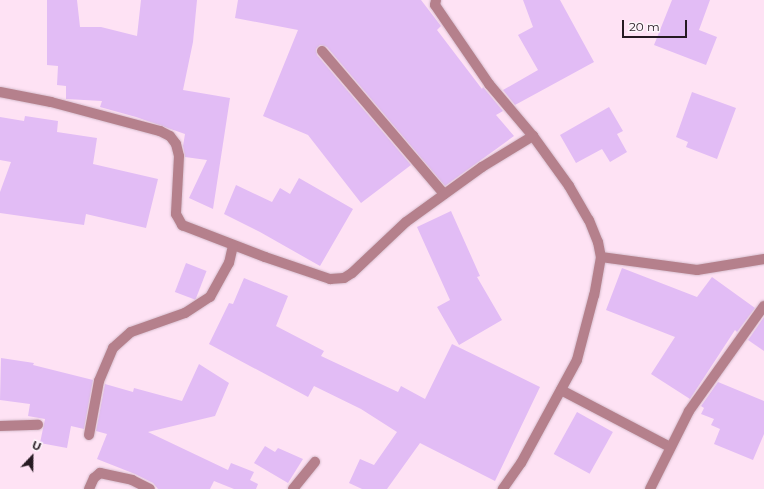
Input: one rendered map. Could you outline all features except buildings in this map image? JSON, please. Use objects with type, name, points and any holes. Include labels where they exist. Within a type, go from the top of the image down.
[{"type":"street","points":[[436,0],[435,5],[489,84],[533,136],[589,220],[598,242],[600,257],[594,295],[577,360],[503,489]]},
{"type":"street","points":[[322,51],[444,194]]},
{"type":"street","points":[[0,92],[51,102],[160,131],[170,136],[176,144],[179,156],[177,219],[182,224],[315,276],[338,279],[352,273],[399,229],[444,194],[482,167],[533,136]]},
{"type":"street","points":[[89,435],[99,381],[113,348],[131,332],[185,313],[210,297],[229,263],[234,245]]},
{"type":"street","points":[[600,257],[697,270],[764,259]]},
{"type":"street","points":[[650,489],[689,411],[764,306]]},
{"type":"street","points":[[561,390],[670,447]]},
{"type":"street","points":[[0,426],[38,425]]},
{"type":"street","points":[[293,489],[315,462]]},
{"type":"street","points":[[89,489],[94,478],[100,473],[132,480],[150,489]]}]
